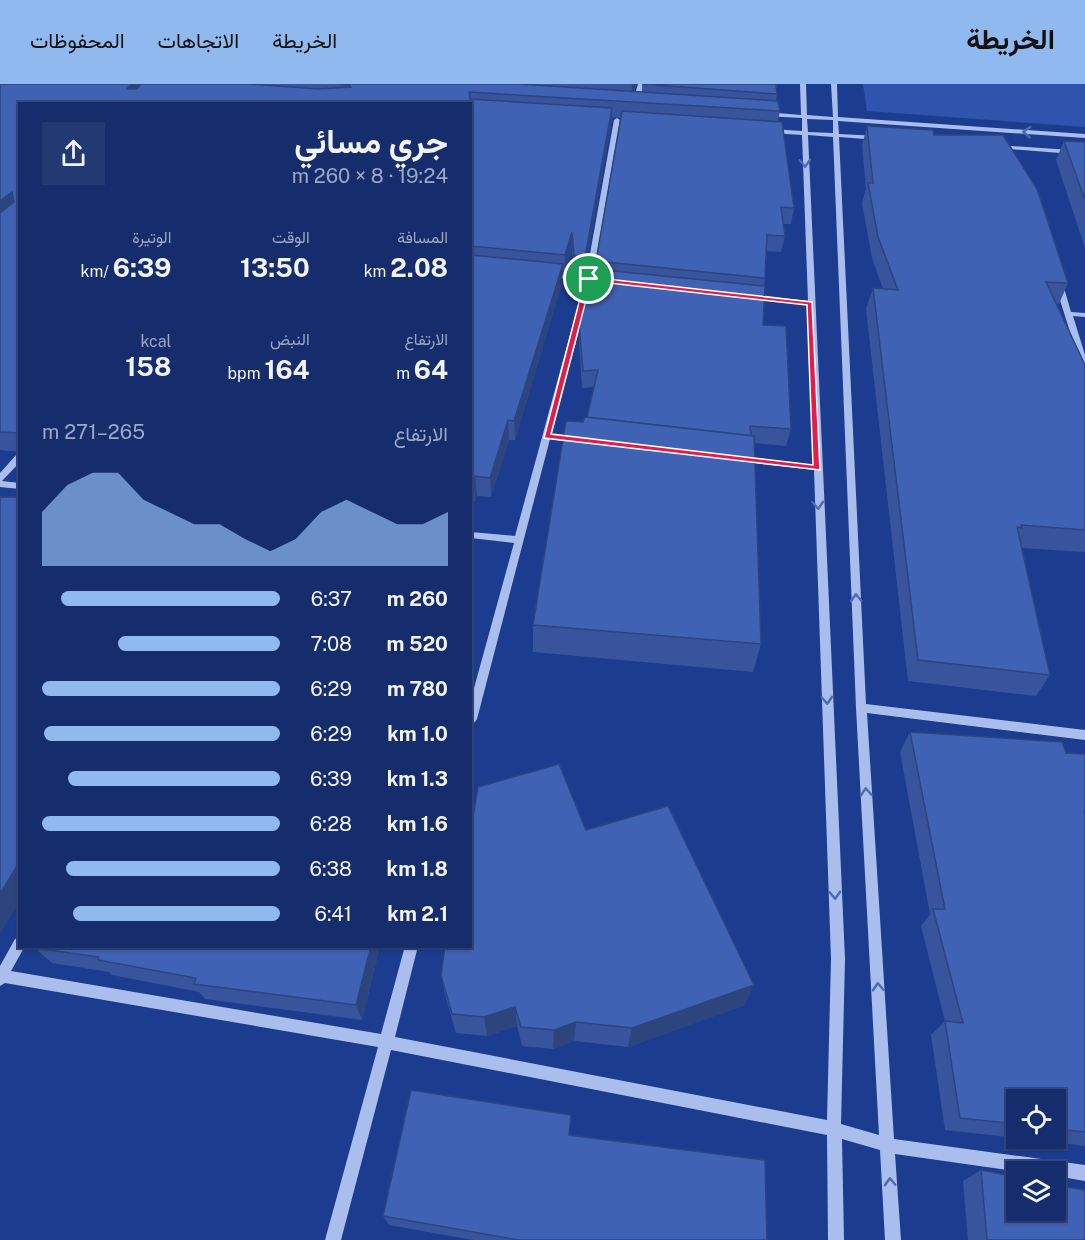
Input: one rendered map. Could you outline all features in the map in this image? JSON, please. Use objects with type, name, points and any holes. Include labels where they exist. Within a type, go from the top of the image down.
[{"type":"street","points":[[635,105],[641,84]]},
{"type":"street","points":[[803,84],[838,959],[834,1129],[836,1240]]},
{"type":"street","points":[[834,84],[861,708],[893,1240]]},
{"type":"street","points":[[624,104],[646,105]]},
{"type":"street","points":[[758,113],[1085,136]]},
{"type":"street","points":[[606,120],[629,121]]},
{"type":"street","points":[[472,716],[589,279],[617,120]]},
{"type":"street","points":[[757,130],[885,139]]},
{"type":"street","points":[[991,146],[1085,153]]},
{"type":"street","points":[[1014,148],[1018,159]]},
{"type":"street","points":[[1054,270],[1085,367]]},
{"type":"street","points":[[542,275],[600,280]]},
{"type":"street","points":[[740,295],[810,303]]},
{"type":"street","points":[[1069,314],[1085,315]]},
{"type":"street","points":[[546,436],[582,440]]},
{"type":"street","points":[[735,458],[817,468]]},
{"type":"street","points":[[18,459],[0,482],[18,486]]},
{"type":"street","points":[[472,535],[518,540]]},
{"type":"street","points":[[861,708],[1085,735]]},
{"type":"street","points":[[18,946],[0,977],[387,1041],[834,1129],[888,1145],[1085,1173]]},
{"type":"street","points":[[333,1240],[411,948]]},
{"type":"shaded area","points":[[863,84],[1085,84],[1085,127],[867,111]]},
{"type":"building","points":[[0,84],[131,84],[127,89],[137,89],[141,84],[251,84],[318,89],[351,87],[337,84],[519,84],[778,101],[780,111],[469,92],[470,99],[612,108],[585,257],[574,256],[572,232],[565,255],[472,246],[472,102],[18,102],[18,433],[0,432],[0,213],[14,202],[12,192],[0,201]]},
{"type":"building","points":[[642,84],[776,84],[777,94]]},
{"type":"building","points":[[622,111],[782,122],[794,208],[781,207],[785,236],[767,235],[765,278],[596,261]]},
{"type":"building","points":[[867,126],[933,130],[934,135],[1003,135],[1037,189],[1068,283],[1046,282],[1085,365],[1085,530],[1021,525],[1022,528],[1017,527],[1050,675],[918,660],[873,288],[898,290],[878,237],[868,183],[873,183]]},
{"type":"building","points":[[1064,141],[1085,142],[1085,200]]},
{"type":"building","points":[[472,255],[563,264],[514,421],[508,420],[490,478],[475,476],[472,482]]},
{"type":"building","points":[[593,269],[765,286],[763,325],[786,326],[791,429],[750,426],[751,436],[587,417],[598,370],[583,371],[579,323]]},
{"type":"building","points":[[585,417],[754,436],[761,644],[533,625],[566,421],[583,422]]},
{"type":"building","points":[[0,497],[18,497],[18,864],[0,894]]},
{"type":"building","points":[[910,732],[1062,742],[1066,753],[1085,754],[1085,1132],[1066,1130],[1066,1089],[1006,1089],[1006,1123],[960,1118],[945,1021],[963,1023],[933,909],[945,909]]},
{"type":"building","points":[[559,764],[586,830],[668,806],[754,985],[632,1028],[576,1022],[554,1030],[521,1027],[515,1007],[484,1017],[452,1014],[441,975],[445,948],[472,948],[472,823],[478,787]]},
{"type":"building","points":[[35,948],[370,948],[356,1005],[194,984],[196,978],[98,960],[99,957]]},
{"type":"building","points":[[411,1090],[571,1115],[569,1135],[765,1160],[767,1240],[518,1240],[383,1216]]},
{"type":"building","points":[[981,1170],[1006,1175],[1006,1221],[1066,1221],[1066,1187],[1085,1190],[1085,1240],[987,1240]]},
{"type":"route","points":[[589,279],[810,303],[817,468],[546,436],[589,279]]}]
